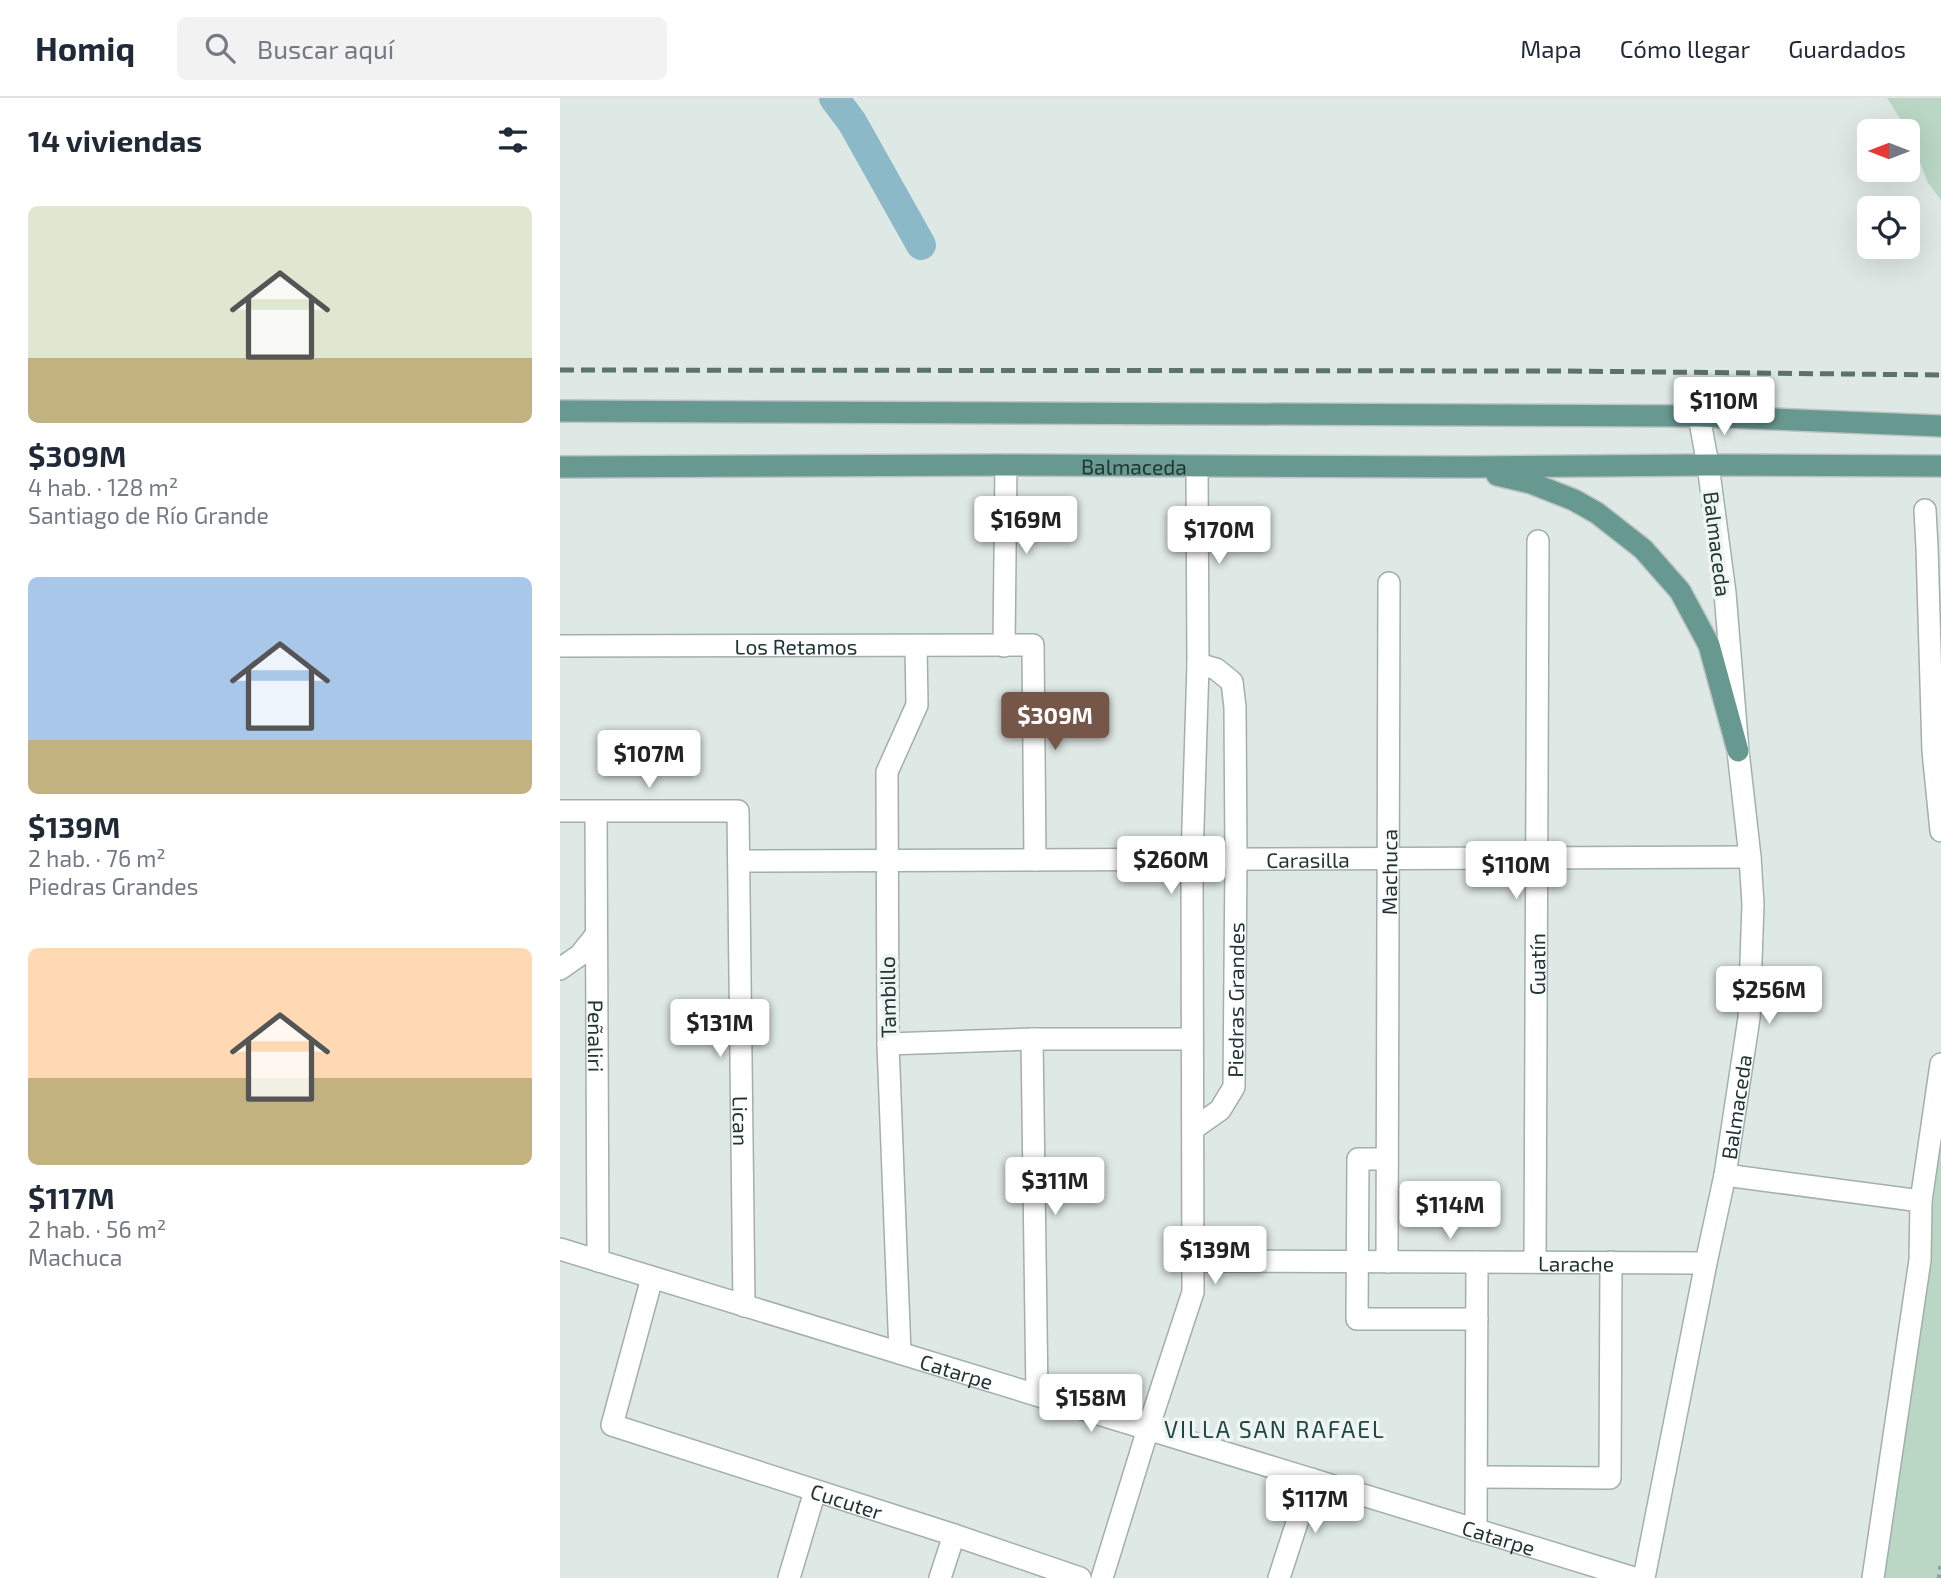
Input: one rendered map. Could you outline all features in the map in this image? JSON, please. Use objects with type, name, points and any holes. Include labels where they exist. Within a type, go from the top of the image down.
[{"type":"main road","points":[[560,411],[1699,416],[1941,426]]},
{"type":"main road","name":"Balmaceda","points":[[560,467],[1941,466]]},
{"type":"main road","points":[[1468,467],[1531,483],[1574,500],[1597,513],[1643,549],[1680,591],[1709,645],[1738,751]]},
{"type":"street","name":"Balmaceda","points":[[1644,1578],[1725,1175],[1749,1018],[1753,904],[1750,856],[1725,593],[1699,416]]},
{"type":"street","points":[[1004,646],[1006,465]]},
{"type":"street","name":"Piedras Grandes","points":[[1102,1578],[1194,1292],[1192,859],[1198,664],[1197,467]]},
{"type":"street","points":[[1925,510],[1933,751],[1941,831]]},
{"type":"street","name":"Guatín","points":[[1535,1262],[1538,541]]},
{"type":"street","name":"Machuca","points":[[1387,1262],[1389,583]]},
{"type":"street","name":"Los Retamos","points":[[560,646],[1033,645],[1035,860]]},
{"type":"street","name":"Tambillo","points":[[900,1353],[888,1044],[887,772],[917,705],[916,646]]},
{"type":"street","name":"Piedras Grandes","points":[[1194,1129],[1220,1110],[1234,1087],[1236,859],[1235,707],[1232,681],[1216,669],[1198,664]]},
{"type":"street","points":[[560,811],[596,812]]},
{"type":"street","name":"Lican","points":[[596,812],[738,811],[744,1306]]},
{"type":"street","name":"Peñaliri","points":[[596,812],[598,1261]]},
{"type":"street","name":"Carasilla","points":[[739,861],[1750,856]]},
{"type":"street","points":[[560,968],[580,955],[596,935]]},
{"type":"street","points":[[888,1044],[1192,1039]]},
{"type":"street","points":[[1032,1040],[1037,1395]]},
{"type":"street","points":[[1873,1578],[1920,1260],[1921,1201],[1941,1064]]},
{"type":"street","points":[[1387,1159],[1358,1159],[1357,1319],[1477,1319]]},
{"type":"street","points":[[1725,1175],[1921,1201]]},
{"type":"street","name":"Catarpe","points":[[560,1250],[1634,1578]]},
{"type":"street","name":"Larache","points":[[1194,1261],[1706,1263]]},
{"type":"street","points":[[1476,1530],[1477,1262]]},
{"type":"street","points":[[1477,1477],[1610,1478],[1611,1262]]},
{"type":"street","name":"Cucuter","points":[[652,1278],[612,1425],[1080,1578]]},
{"type":"street","points":[[1279,1578],[1311,1479]]},
{"type":"street","points":[[789,1578],[815,1491]]},
{"type":"street","points":[[940,1578],[954,1535]]},
{"type":"path","points":[[1939,1578],[1941,1561]]},
{"type":"green space","points":[[1887,98],[1941,98],[1941,200],[1928,183],[1920,162],[1920,119],[1900,119]]},
{"type":"green space","points":[[1941,1114],[1941,1578],[1881,1578]]},
{"type":"waterway","points":[[834,98],[852,122],[921,245]]},
{"type":"railway","points":[[560,370],[1566,371],[1941,375]]},
{"type":"district","name":"VILLA SAN RAFAEL","points":[[1275,1429]]}]
